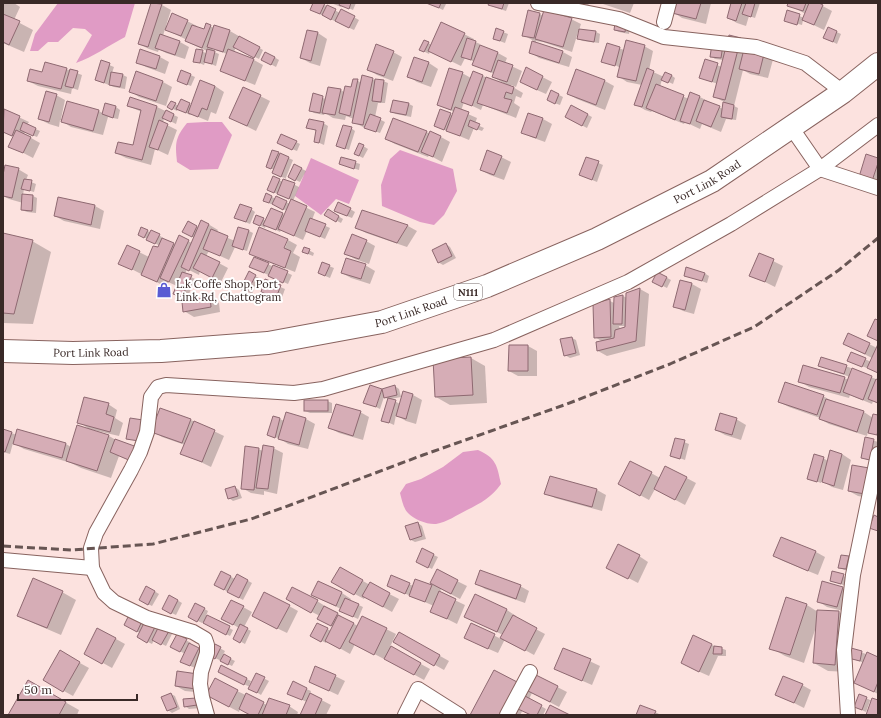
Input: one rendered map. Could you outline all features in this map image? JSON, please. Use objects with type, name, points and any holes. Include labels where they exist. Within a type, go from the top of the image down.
[{"type":"highway","name":"Port Link Road","points":[[3,351],[73,353],[161,351],[268,343],[382,322],[487,286],[597,240],[712,181],[843,92],[878,64]]},
{"type":"street","points":[[538,3],[619,19],[664,37],[756,47],[805,63],[843,92]]},
{"type":"street","points":[[664,22],[669,3]]},
{"type":"street","points":[[207,715],[200,684],[201,672],[208,646],[205,639],[193,632],[147,618],[114,602],[104,593],[92,568],[91,548],[96,533],[140,452],[147,432],[152,397],[158,386],[166,385],[294,393],[323,389],[494,340],[628,282],[731,224],[820,169],[878,125]]},
{"type":"street","points":[[790,127],[820,169],[878,188]]},
{"type":"street","points":[[848,715],[844,650],[853,575],[878,454]]},
{"type":"street","points":[[3,560],[92,568]]},
{"type":"street","points":[[507,715],[530,672]]},
{"type":"street","points":[[405,715],[418,689],[459,715]]},
{"type":"shaded area","points":[[58,3],[135,3],[125,37],[94,55],[76,63],[92,35],[85,29],[73,28],[58,42],[48,42],[38,51],[30,51],[35,34]]},
{"type":"shaded area","points":[[222,122],[232,135],[218,169],[190,170],[177,162],[176,150],[178,137],[187,123]]},
{"type":"shaded area","points":[[400,150],[453,169],[457,191],[444,215],[434,225],[420,222],[382,206],[381,185],[390,159]]},
{"type":"shaded area","points":[[311,158],[359,180],[349,204],[336,199],[321,215],[295,196]]},
{"type":"shaded area","points":[[478,450],[489,456],[497,467],[501,484],[490,496],[477,505],[452,518],[436,524],[429,524],[421,521],[406,511],[400,493],[406,484],[421,479],[443,467],[463,452]]},
{"type":"building","points":[[151,3],[162,4],[148,47],[138,44]]},
{"type":"building","points":[[313,3],[325,3],[320,14],[310,10]]},
{"type":"building","points":[[340,3],[351,3],[349,9],[339,5]]},
{"type":"building","points":[[426,3],[441,3],[439,8]]},
{"type":"building","points":[[489,3],[504,3],[502,9],[488,5]]},
{"type":"building","points":[[674,3],[701,3],[696,19],[672,13]]},
{"type":"building","points":[[731,3],[742,3],[736,21],[727,18]]},
{"type":"building","points":[[746,3],[755,3],[751,17],[742,14]]},
{"type":"building","points":[[788,3],[806,3],[803,11],[787,6]]},
{"type":"building","points":[[809,3],[819,3],[823,5],[814,25],[802,20]]},
{"type":"building","points":[[327,5],[336,9],[331,20],[322,15]]},
{"type":"building","points":[[341,9],[355,16],[349,28],[335,21]]},
{"type":"building","points":[[528,10],[540,13],[534,38],[522,36]]},
{"type":"building","points":[[544,10],[572,18],[563,47],[535,39]]},
{"type":"building","points":[[787,10],[800,14],[797,25],[784,21]]},
{"type":"building","points":[[172,13],[188,20],[181,36],[165,30]]},
{"type":"building","points":[[3,14],[20,21],[9,45],[3,42]]},
{"type":"building","points":[[441,22],[465,33],[451,62],[428,51]]},
{"type":"building","points":[[206,23],[211,25],[202,48],[185,41],[192,25],[204,29]]},
{"type":"building","points":[[615,23],[626,25],[625,32],[614,30]]},
{"type":"building","points":[[214,25],[230,30],[223,52],[207,47]]},
{"type":"building","points":[[828,27],[837,31],[833,42],[823,38]]},
{"type":"building","points":[[496,28],[504,31],[500,41],[493,39]]},
{"type":"building","points":[[579,29],[596,31],[594,42],[577,39]]},
{"type":"building","points":[[307,30],[318,32],[311,61],[300,58]]},
{"type":"building","points":[[160,34],[180,41],[175,55],[155,48]]},
{"type":"building","points":[[729,35],[741,38],[725,100],[713,97]]},
{"type":"building","points":[[239,36],[260,47],[254,58],[233,47]]},
{"type":"building","points":[[713,37],[724,38],[721,58],[710,57]]},
{"type":"building","points":[[467,38],[476,41],[471,60],[461,57]]},
{"type":"building","points":[[424,40],[429,42],[424,52],[419,50]]},
{"type":"building","points":[[626,40],[645,45],[636,81],[617,77]]},
{"type":"building","points":[[532,41],[563,51],[559,63],[529,53]]},
{"type":"building","points":[[746,41],[766,46],[759,74],[739,69]]},
{"type":"building","points":[[607,43],[620,47],[615,66],[601,62]]},
{"type":"building","points":[[376,44],[394,51],[384,76],[367,70]]},
{"type":"building","points":[[480,45],[498,52],[491,72],[472,65]]},
{"type":"building","points":[[140,49],[160,56],[156,69],[136,63]]},
{"type":"building","points":[[196,49],[203,50],[200,63],[193,62]]},
{"type":"building","points":[[207,49],[215,51],[212,64],[204,62]]},
{"type":"building","points":[[228,49],[254,59],[245,81],[220,71]]},
{"type":"building","points":[[265,52],[275,57],[271,65],[261,60]]},
{"type":"building","points":[[414,57],[429,62],[422,82],[407,77]]},
{"type":"building","points":[[705,59],[718,63],[712,82],[699,78]]},
{"type":"building","points":[[101,60],[110,63],[104,83],[95,80]]},
{"type":"building","points":[[498,60],[513,65],[507,82],[492,77]]},
{"type":"building","points":[[45,62],[67,68],[61,89],[27,81],[30,69],[42,72]]},
{"type":"building","points":[[526,67],[543,76],[537,90],[520,82]]},
{"type":"building","points":[[449,68],[463,72],[451,110],[437,105]]},
{"type":"building","points":[[647,68],[654,71],[642,107],[634,105]]},
{"type":"building","points":[[70,69],[78,71],[73,88],[65,86]]},
{"type":"building","points":[[576,69],[605,80],[596,105],[567,94]]},
{"type":"building","points":[[181,70],[191,74],[187,85],[177,81]]},
{"type":"building","points":[[136,71],[163,81],[156,101],[129,92]]},
{"type":"building","points":[[473,71],[483,75],[472,106],[461,102]]},
{"type":"building","points":[[111,72],[123,74],[120,87],[109,85]]},
{"type":"building","points":[[665,72],[672,75],[668,83],[661,80]]},
{"type":"building","points":[[362,75],[373,78],[363,125],[352,123]]},
{"type":"building","points":[[486,77],[514,87],[512,94],[506,92],[504,98],[512,100],[507,113],[477,103]]},
{"type":"building","points":[[353,79],[358,79],[350,116],[339,113],[345,86],[351,87]]},
{"type":"building","points":[[375,79],[384,80],[381,102],[372,101]]},
{"type":"building","points":[[200,80],[215,86],[207,110],[202,108],[198,117],[188,113]]},
{"type":"building","points":[[656,84],[684,95],[675,120],[646,108]]},
{"type":"building","points":[[243,87],[261,95],[247,126],[229,118]]},
{"type":"building","points":[[328,87],[341,89],[335,115],[322,113]]},
{"type":"building","points":[[551,90],[559,94],[555,104],[547,100]]},
{"type":"building","points":[[46,91],[57,94],[49,122],[38,119]]},
{"type":"building","points":[[690,92],[700,96],[690,124],[680,121]]},
{"type":"building","points":[[313,93],[323,96],[320,113],[309,111]]},
{"type":"building","points":[[130,97],[157,106],[142,160],[115,153],[118,142],[133,145],[141,110],[127,106]]},
{"type":"building","points":[[181,99],[190,103],[186,113],[176,109]]},
{"type":"building","points":[[393,100],[409,103],[406,115],[390,112]]},
{"type":"building","points":[[704,100],[720,106],[711,127],[696,121]]},
{"type":"building","points":[[67,101],[99,110],[93,131],[61,122]]},
{"type":"building","points":[[171,101],[176,103],[172,110],[167,107]]},
{"type":"building","points":[[723,102],[734,105],[732,119],[721,117]]},
{"type":"building","points":[[105,103],[116,106],[113,118],[102,114]]},
{"type":"building","points":[[571,105],[588,114],[582,126],[565,117]]},
{"type":"building","points":[[455,107],[469,112],[460,136],[446,131]]},
{"type":"building","points":[[4,109],[20,116],[12,136],[3,132]]},
{"type":"building","points":[[440,109],[451,113],[444,130],[434,126]]},
{"type":"building","points":[[166,110],[174,114],[171,122],[162,118]]},
{"type":"building","points":[[528,113],[543,118],[536,138],[521,133]]},
{"type":"building","points":[[370,114],[381,118],[376,132],[364,128]]},
{"type":"building","points":[[393,118],[427,131],[418,152],[385,139]]},
{"type":"building","points":[[309,119],[324,122],[319,143],[314,142],[316,130],[306,128]]},
{"type":"building","points":[[159,120],[168,124],[158,150],[149,147]]},
{"type":"building","points":[[470,120],[480,124],[477,130],[468,126]]},
{"type":"building","points":[[23,122],[36,128],[33,136],[20,130]]},
{"type":"building","points":[[343,125],[352,127],[345,149],[336,146]]},
{"type":"building","points":[[16,130],[31,137],[23,153],[8,147]]},
{"type":"building","points":[[430,131],[441,136],[433,157],[421,152]]},
{"type":"building","points":[[281,134],[297,141],[292,150],[277,143]]},
{"type":"building","points":[[359,143],[364,145],[359,156],[354,154]]},
{"type":"building","points":[[272,150],[279,152],[271,169],[266,167]]},
{"type":"building","points":[[487,150],[502,156],[494,175],[480,170]]},
{"type":"building","points":[[280,153],[289,157],[281,177],[272,173]]},
{"type":"building","points":[[866,154],[878,158],[878,163],[872,181],[859,177]]},
{"type":"building","points":[[341,157],[356,161],[354,169],[339,164]]},
{"type":"building","points":[[586,157],[599,161],[592,180],[579,175]]},
{"type":"building","points":[[294,164],[302,168],[295,181],[288,177]]},
{"type":"building","points":[[5,165],[19,168],[12,198],[3,196],[3,175]]},
{"type":"building","points":[[273,176],[280,179],[274,193],[267,190]]},
{"type":"building","points":[[24,179],[32,180],[30,191],[21,189]]},
{"type":"building","points":[[283,179],[295,183],[289,199],[277,194]]},
{"type":"building","points":[[266,193],[272,196],[269,203],[263,201]]},
{"type":"building","points":[[22,194],[33,195],[32,211],[21,210]]},
{"type":"building","points":[[276,196],[287,201],[283,210],[272,204]]},
{"type":"building","points":[[58,197],[95,205],[91,225],[54,216]]},
{"type":"building","points":[[291,199],[307,206],[294,236],[278,229]]},
{"type":"building","points":[[338,202],[351,208],[347,216],[334,211]]},
{"type":"building","points":[[240,204],[252,208],[246,222],[234,218]]},
{"type":"building","points":[[271,208],[283,213],[276,230],[263,225]]},
{"type":"building","points":[[328,209],[339,216],[336,222],[324,215]]},
{"type":"building","points":[[362,210],[408,225],[397,243],[355,228]]},
{"type":"building","points":[[256,215],[264,218],[260,226],[253,223]]},
{"type":"building","points":[[310,218],[326,224],[320,237],[305,231]]},
{"type":"building","points":[[201,220],[209,224],[189,271],[181,267]]},
{"type":"building","points":[[188,221],[197,226],[192,237],[182,232]]},
{"type":"building","points":[[141,227],[148,230],[144,238],[138,235]]},
{"type":"building","points":[[238,227],[249,230],[243,250],[232,246]]},
{"type":"building","points":[[259,227],[288,239],[284,248],[291,251],[285,268],[249,254]]},
{"type":"building","points":[[211,229],[228,236],[220,256],[203,249]]},
{"type":"building","points":[[151,230],[160,234],[155,244],[146,240]]},
{"type":"building","points":[[3,233],[33,240],[14,314],[3,313]]},
{"type":"building","points":[[352,234],[367,240],[359,259],[344,254]]},
{"type":"building","points":[[179,235],[189,240],[169,282],[160,278]]},
{"type":"building","points":[[162,238],[174,243],[157,282],[141,275],[153,246],[158,247]]},
{"type":"building","points":[[446,243],[452,256],[438,263],[432,250]]},
{"type":"building","points":[[127,245],[140,251],[132,270],[118,264]]},
{"type":"building","points":[[304,247],[310,249],[308,254],[302,252]]},
{"type":"building","points":[[201,253],[220,262],[212,278],[193,268]]},
{"type":"building","points":[[759,253],[774,259],[765,282],[749,276]]},
{"type":"building","points":[[254,257],[269,263],[264,273],[249,267]]},
{"type":"building","points":[[346,258],[366,264],[361,279],[341,273]]},
{"type":"building","points":[[322,262],[330,265],[325,276],[318,273]]},
{"type":"building","points":[[273,265],[288,271],[283,283],[268,276]]},
{"type":"building","points":[[686,267],[705,273],[702,281],[684,276]]},
{"type":"building","points":[[249,271],[256,275],[247,292],[240,289]]},
{"type":"building","points":[[182,272],[192,275],[182,297],[173,294]]},
{"type":"building","points":[[657,272],[667,277],[662,287],[652,282]]},
{"type":"building","points":[[265,279],[281,285],[276,298],[261,292]]},
{"type":"building","points":[[680,280],[692,283],[685,310],[673,307]]},
{"type":"building","points":[[640,288],[636,341],[597,351],[596,342],[614,338],[615,330],[625,327],[626,293]]},
{"type":"building","points":[[623,295],[622,324],[613,324],[614,297]]},
{"type":"building","points":[[210,297],[211,307],[183,312],[182,302]]},
{"type":"building","points":[[610,299],[611,337],[594,338],[593,304]]},
{"type":"building","points":[[875,319],[878,320],[878,341],[867,336]]},
{"type":"building","points":[[848,333],[870,343],[865,354],[843,344]]},
{"type":"building","points":[[572,337],[576,353],[564,356],[560,339]]},
{"type":"building","points":[[878,344],[878,373],[867,368]]},
{"type":"building","points":[[509,345],[528,345],[528,371],[508,371]]},
{"type":"building","points":[[851,352],[866,358],[862,367],[847,361]]},
{"type":"building","points":[[471,357],[473,395],[435,397],[433,359]]},
{"type":"building","points":[[821,357],[847,365],[844,374],[818,366]]},
{"type":"building","points":[[803,365],[845,377],[840,393],[798,382]]},
{"type":"building","points":[[852,368],[872,376],[863,400],[843,392]]},
{"type":"building","points":[[876,379],[878,380],[878,403],[868,399]]},
{"type":"building","points":[[785,382],[824,395],[817,415],[778,402]]},
{"type":"building","points":[[370,385],[382,389],[376,407],[363,403]]},
{"type":"building","points":[[395,385],[397,395],[384,398],[382,389]]},
{"type":"building","points":[[403,391],[413,394],[406,419],[396,416]]},
{"type":"building","points":[[84,397],[109,403],[106,414],[114,417],[110,432],[77,423]]},
{"type":"building","points":[[388,398],[396,400],[389,423],[381,421]]},
{"type":"building","points":[[826,399],[864,411],[857,432],[819,419]]},
{"type":"building","points":[[304,400],[328,400],[328,411],[304,411]]},
{"type":"building","points":[[336,404],[361,411],[353,436],[328,428]]},
{"type":"building","points":[[160,408],[191,419],[182,443],[151,432]]},
{"type":"building","points":[[286,412],[306,418],[299,445],[278,439]]},
{"type":"building","points":[[720,413],[737,418],[732,435],[715,430]]},
{"type":"building","points":[[873,414],[878,415],[877,435],[868,433]]},
{"type":"building","points":[[273,416],[280,418],[275,438],[267,435]]},
{"type":"building","points":[[130,418],[143,420],[139,441],[126,439]]},
{"type":"building","points":[[194,421],[215,430],[202,462],[180,454]]},
{"type":"building","points":[[77,425],[109,435],[97,471],[66,461]]},
{"type":"building","points":[[3,429],[12,432],[5,452],[3,451]]},
{"type":"building","points":[[17,429],[66,443],[62,458],[13,444]]},
{"type":"building","points":[[865,437],[874,439],[870,460],[861,458]]},
{"type":"building","points":[[675,438],[685,440],[680,459],[670,456]]},
{"type":"building","points":[[115,439],[137,447],[131,461],[110,452]]},
{"type":"building","points":[[263,445],[274,447],[268,489],[256,488]]},
{"type":"building","points":[[245,446],[259,448],[254,490],[241,489]]},
{"type":"building","points":[[830,450],[842,454],[834,486],[822,482]]},
{"type":"building","points":[[814,454],[824,457],[817,482],[807,479]]},
{"type":"building","points":[[630,461],[652,472],[640,496],[618,484]]},
{"type":"building","points":[[852,465],[869,468],[865,494],[848,491]]},
{"type":"building","points":[[665,466],[687,477],[675,500],[654,489]]},
{"type":"building","points":[[550,476],[597,489],[592,507],[544,494]]},
{"type":"building","points":[[235,486],[238,496],[228,499],[225,489]]},
{"type":"building","points":[[874,515],[878,517],[878,531],[869,528]]},
{"type":"building","points":[[418,522],[422,536],[410,540],[405,526]]},
{"type":"building","points":[[781,537],[816,551],[808,571],[773,556]]},
{"type":"building","points":[[618,544],[640,555],[628,579],[606,568]]},
{"type":"building","points":[[422,548],[434,554],[428,568],[416,562]]},
{"type":"building","points":[[841,555],[849,556],[846,569],[838,568]]},
{"type":"building","points":[[340,567],[363,580],[354,595],[331,582]]},
{"type":"building","points":[[437,569],[458,580],[451,594],[430,583]]},
{"type":"building","points":[[480,570],[521,585],[516,599],[475,584]]},
{"type":"building","points":[[221,571],[231,576],[224,590],[214,585]]},
{"type":"building","points":[[832,571],[844,574],[841,584],[830,581]]},
{"type":"building","points":[[237,574],[248,580],[239,598],[227,592]]},
{"type":"building","points":[[391,575],[410,583],[405,594],[387,586]]},
{"type":"building","points":[[33,578],[63,591],[47,628],[17,616]]},
{"type":"building","points":[[415,579],[432,585],[425,602],[409,596]]},
{"type":"building","points":[[318,581],[342,592],[336,606],[311,595]]},
{"type":"building","points":[[822,581],[843,587],[837,607],[817,602]]},
{"type":"building","points":[[370,582],[390,593],[383,607],[362,596]]},
{"type":"building","points":[[146,586],[155,591],[148,605],[139,600]]},
{"type":"building","points":[[292,587],[318,600],[311,613],[286,599]]},
{"type":"building","points":[[439,591],[456,599],[447,619],[430,612]]},
{"type":"building","points":[[264,592],[290,605],[277,629],[252,616]]},
{"type":"building","points":[[475,594],[507,609],[497,632],[464,617]]},
{"type":"building","points":[[169,595],[178,600],[171,614],[162,609]]},
{"type":"building","points":[[786,597],[807,604],[790,655],[769,649]]},
{"type":"building","points":[[345,598],[359,604],[353,617],[339,611]]},
{"type":"building","points":[[231,600],[244,606],[233,625],[221,619]]},
{"type":"building","points":[[195,603],[205,608],[197,622],[188,617]]},
{"type":"building","points":[[324,606],[338,613],[331,626],[317,619]]},
{"type":"building","points":[[817,610],[839,611],[835,665],[813,663]]},
{"type":"building","points":[[130,613],[143,619],[137,632],[124,625]]},
{"type":"building","points":[[207,615],[230,626],[226,635],[203,623]]},
{"type":"building","points":[[338,615],[354,623],[340,649],[325,641]]},
{"type":"building","points":[[513,615],[537,628],[525,651],[500,638]]},
{"type":"building","points":[[362,616],[387,628],[374,655],[349,642]]},
{"type":"building","points":[[146,619],[156,625],[147,643],[137,637]]},
{"type":"building","points":[[317,623],[328,628],[321,642],[310,636]]},
{"type":"building","points":[[471,623],[495,634],[488,649],[464,638]]},
{"type":"building","points":[[240,624],[248,628],[240,643],[233,639]]},
{"type":"building","points":[[159,626],[169,631],[161,645],[152,640]]},
{"type":"building","points":[[97,628],[116,638],[102,664],[84,654]]},
{"type":"building","points":[[399,632],[440,655],[434,666],[393,642]]},
{"type":"building","points":[[177,634],[187,639],[180,652],[170,647]]},
{"type":"building","points":[[693,635],[712,644],[699,672],[681,663]]},
{"type":"building","points":[[189,643],[199,648],[190,666],[180,662]]},
{"type":"building","points":[[215,644],[221,647],[215,659],[210,656]]},
{"type":"building","points":[[391,646],[421,663],[414,675],[384,659]]},
{"type":"building","points":[[714,646],[722,647],[722,654],[713,654]]},
{"type":"building","points":[[563,648],[591,659],[582,681],[554,669]]},
{"type":"building","points":[[851,648],[862,651],[860,661],[848,658]]},
{"type":"building","points":[[60,650],[80,662],[63,692],[43,680]]},
{"type":"building","points":[[867,652],[878,657],[878,682],[874,692],[854,683]]},
{"type":"building","points":[[224,654],[231,658],[228,665],[220,661]]},
{"type":"building","points":[[221,665],[247,678],[244,685],[218,672]]},
{"type":"building","points":[[315,666],[336,675],[329,691],[309,682]]},
{"type":"building","points":[[494,670],[519,683],[502,715],[470,715]]},
{"type":"building","points":[[177,671],[198,674],[196,689],[175,686]]},
{"type":"building","points":[[256,673],[265,677],[257,693],[248,689]]},
{"type":"building","points":[[536,675],[558,686],[550,702],[528,691]]},
{"type":"building","points":[[783,676],[803,684],[794,703],[775,695]]},
{"type":"building","points":[[215,678],[238,690],[229,707],[206,695]]},
{"type":"building","points":[[28,680],[66,702],[59,715],[8,715]]},
{"type":"building","points":[[293,681],[307,688],[302,700],[287,694]]},
{"type":"building","points":[[171,693],[177,707],[167,711],[161,697]]},
{"type":"building","points":[[246,693],[264,702],[258,715],[250,715],[239,709]]},
{"type":"building","points":[[310,693],[322,699],[315,715],[300,715]]},
{"type":"building","points":[[859,694],[867,697],[862,710],[854,707]]},
{"type":"building","points":[[525,696],[542,705],[537,715],[531,715],[518,709]]},
{"type":"building","points":[[196,698],[197,705],[184,707],[183,699]]},
{"type":"building","points":[[269,698],[290,705],[286,715],[262,715]]},
{"type":"building","points":[[872,698],[878,700],[878,715],[866,715]]},
{"type":"building","points":[[550,705],[570,715],[545,715]]},
{"type":"building","points":[[640,705],[656,711],[654,715],[636,715]]},
{"type":"railway","points":[[3,546],[71,550],[153,544],[251,519],[423,455],[567,404],[670,364],[754,327],[839,270],[878,238]]},
{"type":"place","name":"L.k Coffe Shop, Port Link Rd, Chattogram","points":[[164,290]]}]
